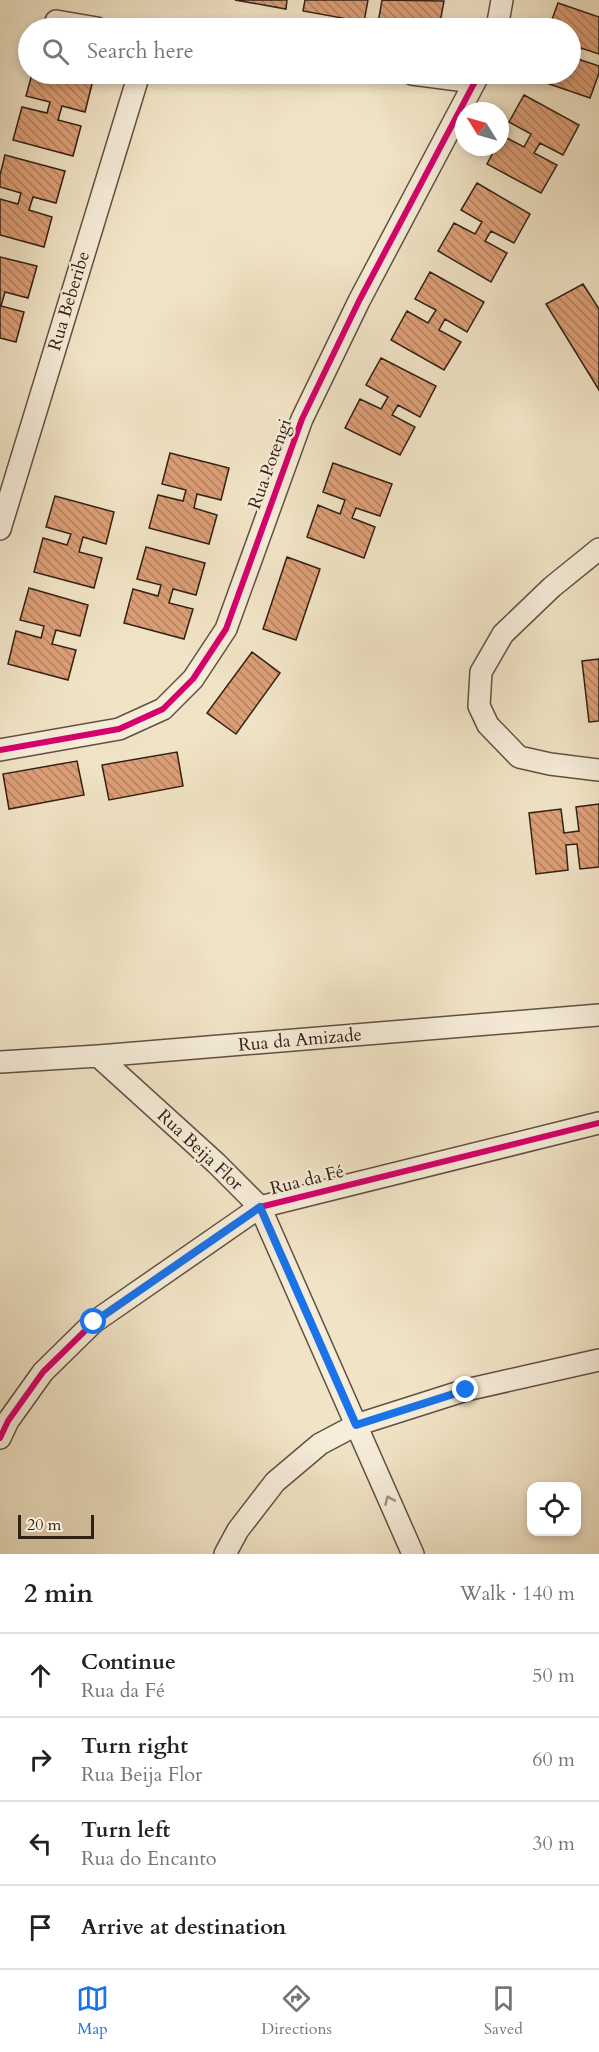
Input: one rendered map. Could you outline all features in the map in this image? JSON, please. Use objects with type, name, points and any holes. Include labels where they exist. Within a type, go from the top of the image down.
[{"type":"street","points":[[499,18],[502,0]]},
{"type":"street","name":"Rua Beberibe","points":[[0,530],[136,84]]},
{"type":"street","name":"Rua Potengi","points":[[0,750],[118,729],[163,709],[193,679],[226,629],[302,419],[359,301],[473,84]]},
{"type":"street","points":[[599,549],[552,587],[503,634],[481,672],[479,706],[488,725],[519,757],[550,764],[599,770]]},
{"type":"street","name":"Rua da Amizade","points":[[0,1062],[599,1015]]},
{"type":"street","name":"Rua Beija Flor","points":[[98,1056],[216,1163],[260,1207],[413,1554]]},
{"type":"street","name":"Rua da Fé","points":[[3,1426],[43,1372],[94,1322],[260,1207],[599,1123]]},
{"type":"street","points":[[225,1554],[238,1530],[275,1482],[320,1444],[356,1425],[466,1390],[599,1360]]},
{"type":"building","points":[[235,0],[287,0],[286,9]]},
{"type":"building","points":[[305,0],[368,0],[365,18],[342,18],[303,11]]},
{"type":"building","points":[[382,0],[444,1],[441,18],[379,18]]},
{"type":"building","points":[[558,3],[599,17],[599,54],[581,48],[581,18],[553,18]]},
{"type":"building","points":[[581,60],[599,66],[599,73],[590,98],[549,84],[581,84]]},
{"type":"building","points":[[29,84],[92,84],[85,112],[62,106],[58,120],[81,126],[73,156],[13,140],[22,107],[47,113],[50,102],[26,96]]},
{"type":"building","points":[[524,95],[579,125],[563,155],[540,143],[534,153],[557,165],[541,193],[487,164],[491,156],[509,156],[509,139],[524,147],[531,134],[509,122]]},
{"type":"building","points":[[5,155],[65,171],[56,203],[33,197],[29,210],[52,217],[44,247],[0,235],[0,199],[18,204],[21,193],[0,187],[0,175]]},
{"type":"building","points":[[477,183],[530,214],[514,243],[491,231],[485,241],[507,253],[491,282],[438,251],[454,223],[475,234],[482,222],[461,210]]},
{"type":"building","points":[[0,257],[37,266],[28,298],[5,292],[1,306],[24,312],[16,342],[0,338]]},
{"type":"building","points":[[430,272],[484,302],[467,332],[445,319],[439,330],[461,342],[444,370],[391,340],[407,311],[428,323],[436,310],[415,299]]},
{"type":"building","points":[[583,284],[599,309],[599,390],[546,304]]},
{"type":"building","points":[[381,358],[436,386],[420,417],[398,405],[392,415],[415,427],[400,455],[345,428],[360,399],[381,409],[388,397],[366,385]]},
{"type":"building","points":[[170,453],[229,468],[221,500],[197,494],[194,508],[217,515],[209,544],[149,528],[158,495],[183,501],[186,490],[162,484]]},
{"type":"building","points":[[333,463],[392,484],[380,516],[356,508],[352,518],[375,527],[364,558],[307,537],[318,505],[340,514],[345,500],[323,492]]},
{"type":"building","points":[[55,496],[114,512],[106,544],[83,537],[79,552],[102,558],[94,588],[34,572],[43,538],[67,545],[71,534],[46,527]]},
{"type":"building","points":[[146,547],[205,563],[196,595],[173,589],[169,603],[193,609],[184,639],[124,623],[133,589],[158,596],[161,585],[137,579]]},
{"type":"building","points":[[287,557],[320,569],[296,640],[263,629]]},
{"type":"building","points":[[29,588],[88,605],[80,636],[56,630],[52,644],[76,650],[68,680],[8,664],[16,631],[41,638],[44,626],[20,620]]},
{"type":"building","points":[[252,652],[280,673],[236,734],[207,713]]},
{"type":"building","points":[[599,659],[599,721],[589,722],[582,661]]},
{"type":"building","points":[[177,752],[183,786],[109,800],[102,765]]},
{"type":"building","points":[[77,761],[84,795],[9,809],[3,774]]},
{"type":"building","points":[[599,804],[599,867],[580,869],[577,844],[566,845],[568,870],[536,874],[529,813],[561,809],[564,833],[579,831],[576,807]]},
{"type":"cycle path","points":[[0,750],[119,729],[163,709],[193,679],[226,629],[302,419],[359,301],[474,84]]},
{"type":"cycle path","points":[[0,1438],[8,1421],[43,1372],[94,1322],[260,1207],[599,1123]]},
{"type":"route","points":[[94,1322],[260,1207],[356,1425],[466,1390]]}]
